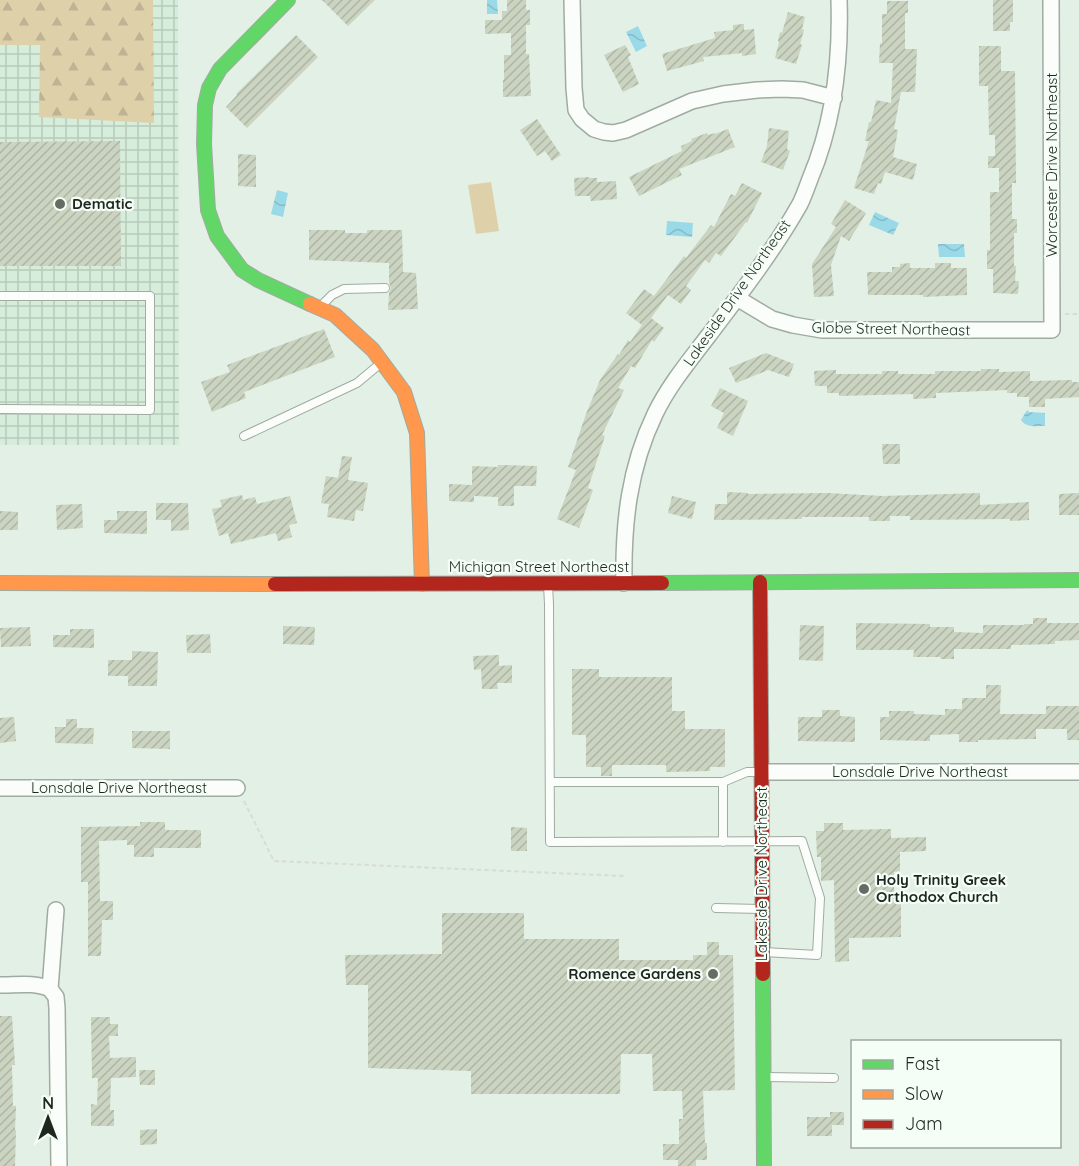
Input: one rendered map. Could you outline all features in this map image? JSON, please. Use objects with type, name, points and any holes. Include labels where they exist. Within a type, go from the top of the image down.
[{"type":"street","points":[[288,0],[220,69],[209,88],[205,105],[204,144],[208,210],[217,236],[242,270],[258,280],[335,315],[373,350],[404,392],[417,434],[422,584]]},
{"type":"street","points":[[572,0],[576,110],[582,119],[594,129],[613,133],[626,130],[692,101],[717,95],[758,90],[803,90],[834,98]]},
{"type":"street","name":"Lakeside Drive Northeast","points":[[624,583],[623,544],[630,489],[654,415],[671,386],[763,263],[801,202],[818,161],[834,98],[840,27],[839,0]]},
{"type":"street","name":"Worcester Drive Northeast","points":[[1051,0],[1052,330]]},
{"type":"street","name":"Globe Street Northeast","points":[[737,298],[771,319],[793,326],[822,330],[1052,330]]},
{"type":"street","name":"Michigan Street Northeast","points":[[0,583],[422,584],[1079,580]]},
{"type":"street","name":"Lakeside Drive Northeast","points":[[760,582],[764,1166]]},
{"type":"street","name":"Lonsdale Drive Northeast","points":[[761,772],[1079,772]]},
{"type":"street","name":"Lonsdale Drive Northeast","points":[[0,788],[237,788]]},
{"type":"street","points":[[50,989],[56,910]]},
{"type":"street","points":[[0,985],[43,986],[50,989],[56,997],[59,1166]]},
{"type":"lane","points":[[319,308],[332,295],[345,289],[385,288]]},
{"type":"lane","points":[[0,296],[150,296],[150,410],[0,409]]},
{"type":"lane","points":[[244,436],[357,383],[382,362]]},
{"type":"lane","points":[[547,583],[550,842],[802,841],[820,898],[817,956],[763,952]]},
{"type":"lane","points":[[550,782],[723,782],[747,772],[761,772]]},
{"type":"lane","points":[[723,782],[723,842]]},
{"type":"lane","points":[[716,908],[762,909]]},
{"type":"lane","points":[[764,1077],[834,1078]]},
{"type":"path","points":[[237,788],[274,861],[624,876]]},
{"type":"shaded area","points":[[0,0],[178,0],[179,445],[0,445]]},
{"type":"green space","points":[[0,0],[153,0],[154,123],[39,117],[40,45],[0,45]]},
{"type":"green space","points":[[491,182],[499,231],[476,234],[468,185]]},
{"type":"water","points":[[487,0],[497,0],[498,14],[487,14]]},
{"type":"water","points":[[638,26],[647,46],[636,52],[626,32]]},
{"type":"water","points":[[277,190],[288,193],[283,217],[271,214]]},
{"type":"water","points":[[875,212],[899,223],[893,235],[869,225]]},
{"type":"water","points":[[667,221],[693,223],[692,237],[666,235]]},
{"type":"water","points":[[938,244],[964,244],[965,257],[939,257]]},
{"type":"water","points":[[1027,410],[1045,413],[1045,426],[1023,423],[1021,420]]},
{"type":"building","points":[[322,0],[375,0],[348,26]]},
{"type":"building","points":[[507,0],[526,0],[526,10],[530,10],[530,25],[526,25],[526,54],[529,54],[531,96],[503,97],[504,55],[511,55],[511,33],[485,34],[485,20],[502,20],[502,11],[507,11]]},
{"type":"building","points":[[993,0],[1013,0],[1013,22],[1010,22],[1010,31],[993,31]]},
{"type":"building","points":[[887,1],[908,1],[908,13],[905,13],[905,49],[917,49],[915,92],[901,92],[894,129],[898,130],[893,157],[917,164],[913,180],[885,172],[874,194],[854,188],[869,141],[865,141],[876,100],[891,103],[893,63],[879,63],[880,43],[882,44],[882,14],[887,14]]},
{"type":"building","points":[[788,12],[805,17],[800,44],[802,45],[796,64],[775,58],[780,32],[782,33]]},
{"type":"building","points":[[744,24],[744,30],[754,29],[756,54],[703,57],[704,61],[667,71],[662,54],[715,38],[714,32],[733,30],[733,25]]},
{"type":"building","points":[[296,35],[318,57],[247,128],[226,107],[236,94]]},
{"type":"building","points":[[625,45],[631,55],[628,57],[639,84],[623,92],[604,55]]},
{"type":"building","points":[[979,46],[1001,46],[1001,71],[1015,71],[1016,183],[1012,183],[1012,219],[1017,219],[1017,233],[1014,233],[1014,266],[1016,266],[1015,281],[1019,281],[1018,294],[993,293],[993,269],[987,269],[987,250],[990,250],[990,192],[999,192],[999,168],[988,168],[988,156],[995,156],[995,135],[989,135],[988,86],[979,86]]},
{"type":"building","points":[[537,119],[561,155],[552,161],[545,151],[537,156],[520,130]]},
{"type":"building","points":[[769,128],[789,131],[787,149],[790,151],[783,170],[761,162],[767,146]]},
{"type":"building","points":[[728,129],[735,147],[679,169],[682,175],[639,196],[629,177],[682,151],[681,146],[692,141],[691,139]]},
{"type":"building","name":"Dematic","points":[[120,141],[121,266],[0,266],[0,142]]},
{"type":"building","points":[[238,154],[256,155],[256,187],[238,186]]},
{"type":"building","points":[[574,178],[597,178],[597,182],[616,181],[617,199],[591,201],[590,196],[575,196]]},
{"type":"building","points":[[742,183],[762,193],[747,223],[721,256],[716,253],[709,263],[705,260],[686,286],[691,290],[681,304],[668,295],[651,318],[664,328],[654,342],[652,340],[635,368],[631,366],[618,388],[624,390],[602,435],[605,436],[588,488],[593,490],[579,528],[557,519],[576,470],[568,467],[600,380],[628,340],[630,342],[642,325],[626,313],[644,289],[654,296],[684,256],[686,258],[711,225],[714,227],[731,194],[735,196]]},
{"type":"building","points":[[845,200],[866,213],[849,241],[841,236],[831,265],[834,296],[814,297],[812,264],[836,227],[831,224]]},
{"type":"building","points":[[309,230],[345,230],[345,233],[367,233],[367,230],[402,230],[403,272],[416,273],[418,309],[388,310],[391,288],[389,263],[309,260]]},
{"type":"building","points":[[910,263],[910,268],[935,268],[935,263],[951,263],[951,268],[967,268],[967,295],[923,297],[923,295],[868,295],[867,272],[892,272],[892,267]]},
{"type":"building","points":[[324,329],[335,357],[244,392],[246,398],[212,412],[201,382],[230,372],[227,365]]},
{"type":"building","points":[[766,353],[794,364],[789,377],[768,370],[736,383],[729,368]]},
{"type":"building","points":[[981,369],[999,369],[999,372],[1030,371],[1030,381],[1072,380],[1072,382],[1079,382],[1079,397],[1045,399],[1045,407],[1029,407],[1029,397],[1017,397],[1017,393],[1007,393],[1007,390],[936,393],[936,398],[913,399],[913,394],[839,396],[839,393],[827,393],[827,386],[815,386],[814,371],[836,370],[836,374],[882,374],[882,371],[898,371],[898,374],[935,374],[935,371],[981,371]]},
{"type":"building","points":[[720,388],[748,401],[733,436],[717,428],[724,413],[711,406]]},
{"type":"building","points":[[882,444],[900,444],[900,464],[883,464]]},
{"type":"building","points":[[342,456],[352,457],[348,480],[368,483],[363,511],[356,510],[354,521],[327,517],[329,504],[321,503],[326,476],[338,478]]},
{"type":"building","points":[[498,465],[537,466],[536,486],[514,486],[514,506],[498,506],[498,497],[474,496],[474,502],[449,501],[449,484],[472,485],[472,466],[498,467]]},
{"type":"building","points":[[727,492],[883,496],[980,493],[980,505],[1029,502],[1029,520],[910,520],[910,516],[890,516],[890,521],[869,521],[869,517],[714,520],[715,504],[727,504]]},
{"type":"building","points":[[1079,493],[1079,515],[1059,515],[1059,494]]},
{"type":"building","points":[[242,495],[243,500],[255,497],[257,504],[290,496],[297,523],[289,525],[292,537],[278,541],[276,533],[231,544],[228,533],[219,536],[212,509],[222,507],[220,500]]},
{"type":"building","points":[[672,496],[696,502],[692,519],[668,513]]},
{"type":"building","points":[[156,503],[188,503],[189,530],[171,531],[171,520],[156,520]]},
{"type":"building","points":[[82,504],[83,528],[57,530],[56,505]]},
{"type":"building","points":[[0,511],[18,512],[18,530],[0,530]]},
{"type":"building","points":[[117,511],[147,511],[147,534],[104,533],[104,520],[117,520]]},
{"type":"building","points":[[1033,618],[1047,618],[1047,623],[1079,623],[1079,640],[1055,641],[1055,644],[1011,645],[1011,649],[954,649],[954,659],[913,657],[914,650],[856,650],[856,623],[930,624],[930,627],[954,627],[954,632],[983,633],[983,625],[1033,624]]},
{"type":"building","points":[[800,625],[824,626],[823,661],[799,660]]},
{"type":"building","points":[[283,626],[315,627],[314,645],[283,644]]},
{"type":"building","points":[[30,627],[31,646],[1,647],[0,628]]},
{"type":"building","points":[[70,629],[94,629],[94,648],[53,647],[53,635],[70,635]]},
{"type":"building","points":[[210,634],[211,653],[187,653],[186,635]]},
{"type":"building","points":[[132,651],[158,652],[157,686],[128,686],[128,676],[108,676],[108,660],[132,660]]},
{"type":"building","points":[[499,655],[499,666],[512,665],[512,683],[497,683],[498,689],[482,689],[481,669],[474,670],[473,656]]},
{"type":"building","points":[[572,669],[599,669],[599,677],[672,677],[672,711],[685,711],[685,729],[725,729],[725,767],[710,767],[710,771],[666,772],[666,765],[612,765],[612,776],[601,776],[601,767],[586,767],[586,735],[572,735]]},
{"type":"building","points":[[986,685],[1001,685],[1000,714],[1046,714],[1046,706],[1079,706],[1079,740],[1067,740],[1067,729],[1036,729],[1036,739],[959,742],[959,734],[930,735],[930,741],[880,740],[880,717],[889,717],[889,711],[945,715],[945,709],[962,709],[962,698],[986,698]]},
{"type":"building","points":[[822,710],[840,710],[840,716],[855,717],[855,742],[798,741],[798,717],[822,717]]},
{"type":"building","points":[[14,717],[16,741],[0,743],[0,718]]},
{"type":"building","points":[[66,719],[77,719],[77,728],[94,728],[93,744],[55,743],[55,727],[66,727]]},
{"type":"building","points":[[132,731],[170,731],[170,749],[132,748]]},
{"type":"building","points":[[140,822],[165,822],[165,830],[201,830],[201,848],[154,848],[154,857],[134,857],[134,845],[127,845],[127,840],[99,841],[100,901],[113,901],[113,920],[102,920],[101,956],[88,956],[88,882],[81,882],[81,827],[140,826]]},
{"type":"building","name":"Holy Trinity Greek Orthodox Church","points":[[824,823],[843,823],[843,830],[891,829],[891,838],[926,837],[926,851],[900,852],[900,871],[894,872],[894,897],[901,897],[901,937],[849,938],[849,961],[835,962],[834,880],[821,881],[821,857],[817,857],[816,831],[824,831]]},
{"type":"building","points":[[511,827],[527,828],[527,851],[511,851]]},
{"type":"building","points":[[442,913],[524,913],[524,939],[619,939],[619,960],[693,960],[693,955],[707,955],[707,942],[719,942],[719,955],[733,955],[735,1090],[703,1091],[707,1160],[696,1160],[696,1166],[678,1166],[678,1160],[663,1160],[663,1144],[679,1144],[679,1119],[683,1119],[682,1091],[653,1091],[652,1054],[621,1054],[620,1094],[471,1094],[471,1071],[368,1068],[368,985],[346,985],[345,955],[442,954]]},
{"type":"building","points":[[0,1016],[12,1016],[15,1065],[12,1065],[13,1106],[16,1106],[15,1166],[0,1166]]},
{"type":"building","points":[[91,1017],[110,1017],[110,1024],[118,1024],[118,1036],[109,1036],[110,1058],[136,1057],[136,1077],[111,1078],[110,1110],[114,1110],[114,1126],[91,1126],[91,1104],[97,1105],[98,1078],[92,1078]]},
{"type":"building","points":[[139,1070],[155,1070],[155,1085],[140,1085]]},
{"type":"building","points":[[830,1112],[844,1112],[844,1125],[832,1125],[832,1136],[807,1136],[807,1117],[830,1117]]},
{"type":"building","points":[[157,1129],[157,1144],[140,1145],[140,1130]]},
{"type":"traffic: fast","points":[[288,0],[220,69],[209,88],[205,105],[204,144],[208,210],[217,236],[242,270],[310,304]]},
{"type":"traffic: fast","points":[[662,583],[1079,580]]},
{"type":"traffic: fast","points":[[763,974],[764,1166]]},
{"type":"traffic: slow","points":[[310,304],[335,315],[373,350],[404,392],[417,433],[422,584]]},
{"type":"traffic: slow","points":[[0,583],[275,584]]},
{"type":"traffic: jam","points":[[760,582],[763,974]]},
{"type":"traffic: jam","points":[[275,584],[662,583]]},
{"type":"place","name":"Dematic","points":[[60,204]]},
{"type":"place","name":"Holy Trinity Greek Orthodox Church","points":[[864,889]]},
{"type":"place","name":"Romence Gardens","points":[[713,974]]}]
